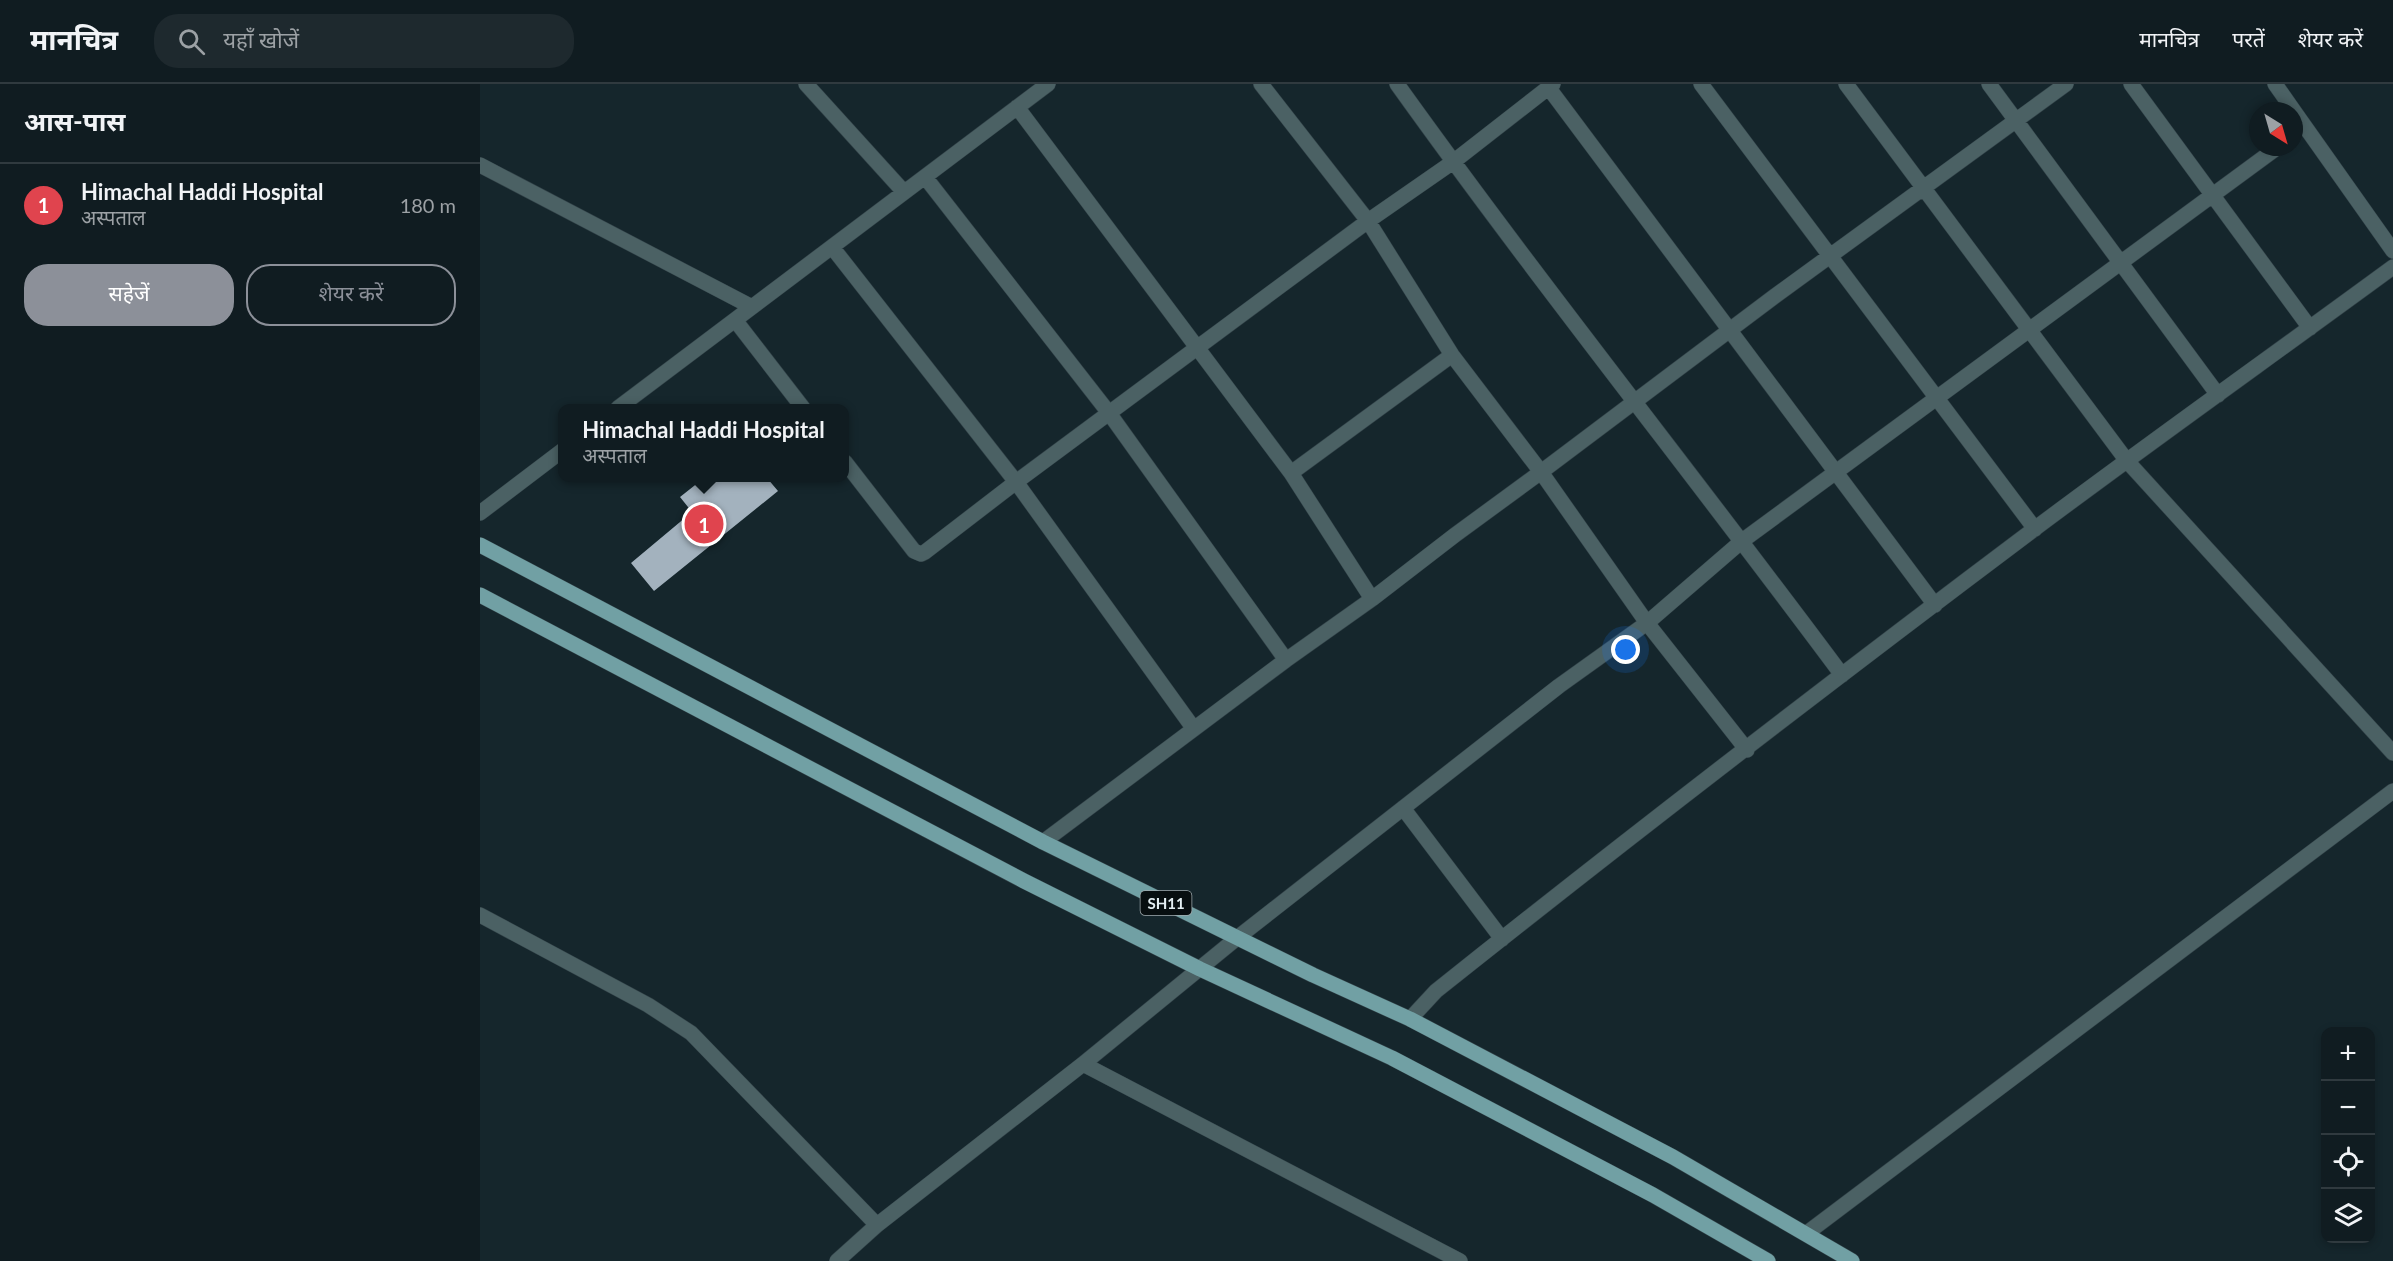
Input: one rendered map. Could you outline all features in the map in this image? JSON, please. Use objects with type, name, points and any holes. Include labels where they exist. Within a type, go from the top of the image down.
[{"type":"main road","name":"SH11","points":[[480,545],[1043,842],[1313,975],[1410,1018],[1673,1156],[1852,1261]]},
{"type":"main road","name":"SH11","points":[[480,595],[1014,875],[1200,969],[1392,1058],[1653,1195],[1768,1261]]},
{"type":"street","points":[[806,84],[904,192]]},
{"type":"street","points":[[623,404],[1048,84]]},
{"type":"street","points":[[1261,84],[1368,221],[1452,355],[1541,472],[1647,624],[1747,750]]},
{"type":"street","points":[[1397,84],[1453,162],[1842,675]]},
{"type":"street","points":[[1701,84],[2035,529]]},
{"type":"street","points":[[1846,84],[2127,461],[2393,753]]},
{"type":"street","points":[[1989,84],[2218,395]]},
{"type":"street","points":[[1043,842],[1830,256],[2066,84]]},
{"type":"street","points":[[2131,84],[2310,328]]},
{"type":"street","points":[[2277,85],[2288,102]]},
{"type":"street","points":[[849,467],[914,551],[921,554],[1368,221],[1453,162],[1550,86],[1935,605]]},
{"type":"street","points":[[1017,107],[1291,473],[1372,599]]},
{"type":"street","points":[[2303,135],[2393,251]]},
{"type":"street","points":[[837,1261],[877,1226],[1402,808],[1559,686],[1647,624],[1742,541],[2266,156]]},
{"type":"street","points":[[480,165],[752,307]]},
{"type":"street","points":[[925,177],[1109,413],[1286,660]]},
{"type":"street","points":[[832,247],[1016,482],[1194,729]]},
{"type":"street","points":[[1410,1018],[1437,991],[1663,811],[1747,750],[2035,529],[2393,267]]},
{"type":"street","points":[[735,320],[800,404]]},
{"type":"street","points":[[1291,473],[1452,355]]},
{"type":"street","points":[[480,513],[558,454]]},
{"type":"street","points":[[1807,1233],[2393,791]]},
{"type":"street","points":[[1402,808],[1502,939]]},
{"type":"street","points":[[480,915],[648,1005],[691,1033],[877,1226]]},
{"type":"street","points":[[1083,1064],[1460,1261]]},
{"type":"building","points":[[699,482],[770,482],[778,491],[654,591],[631,563],[692,512],[680,497]]},
{"type":"place","name":"Himachal Haddi Hospital","points":[[704,524]]}]
